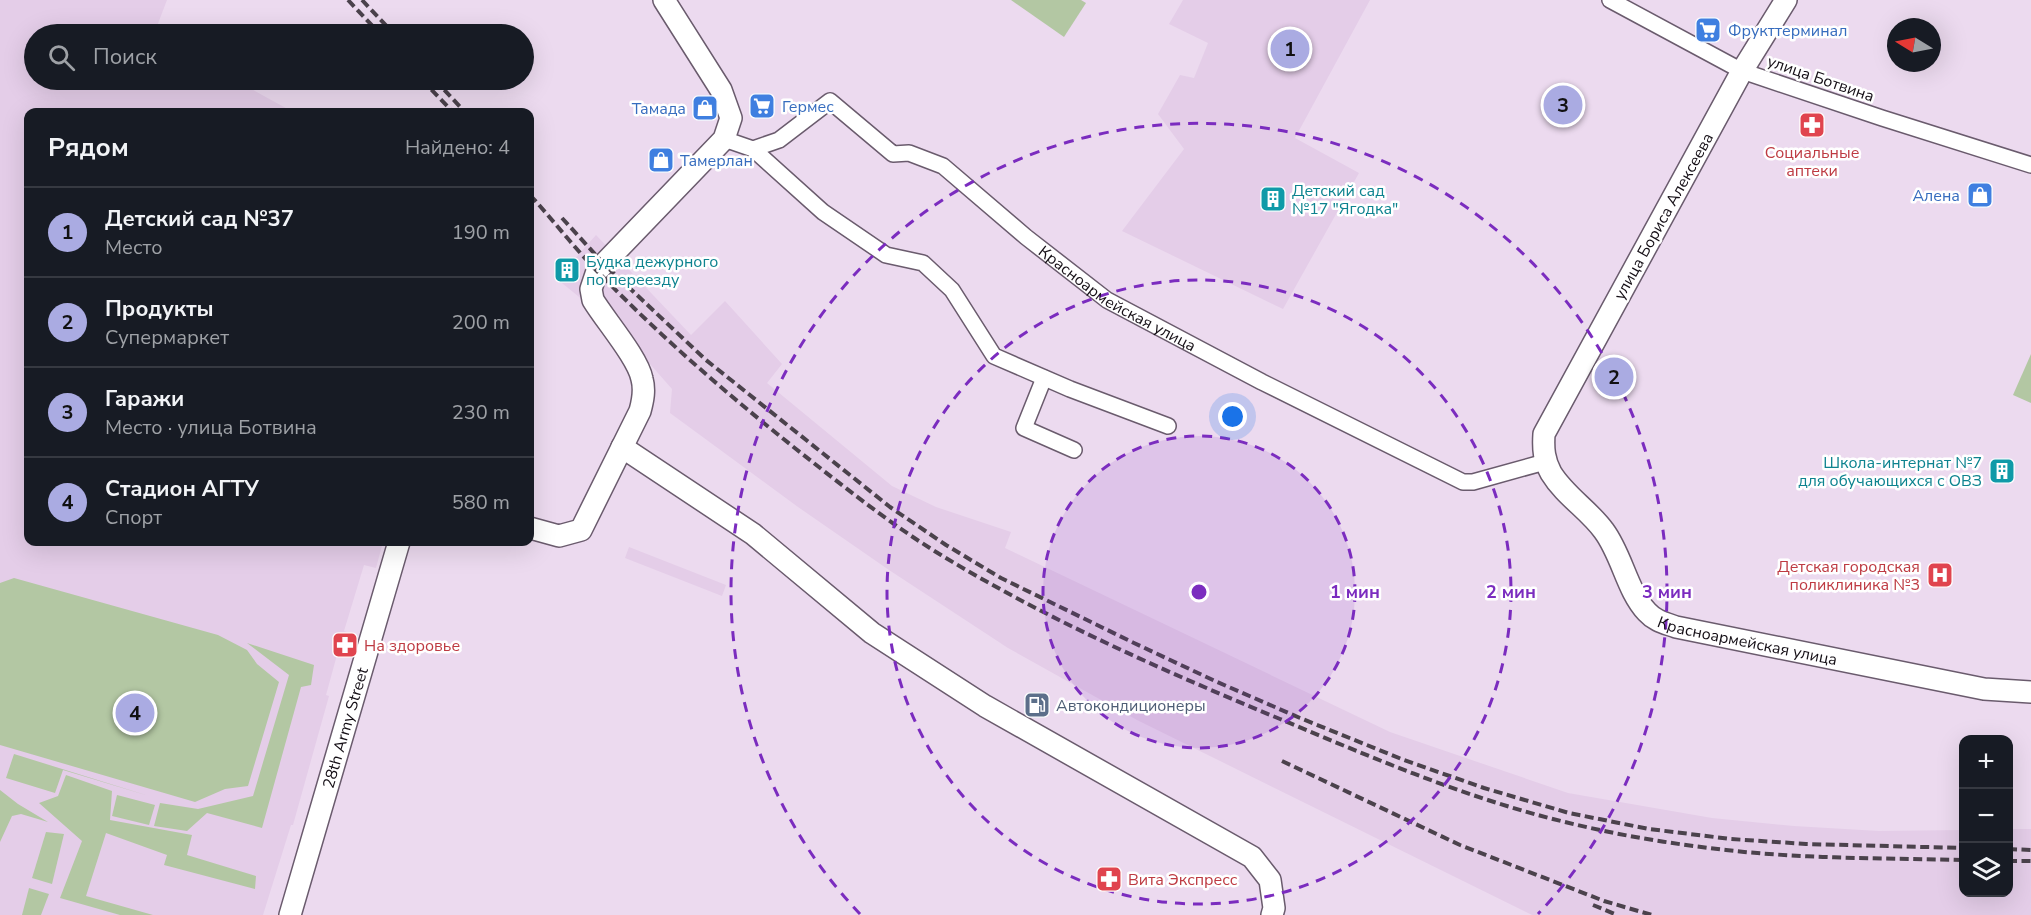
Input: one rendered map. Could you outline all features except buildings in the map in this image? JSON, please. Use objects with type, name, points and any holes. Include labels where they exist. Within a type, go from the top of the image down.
[{"type":"street","points":[[534,529],[559,536],[581,530],[640,411],[644,397],[638,365],[593,300],[591,289],[597,271],[672,196],[724,139],[731,118],[721,90],[664,0]]},
{"type":"street","name":"улица Ботвина","points":[[1610,0],[1742,71],[2031,165]]},
{"type":"street","name":"улица Бориса Алексеева","points":[[1545,462],[1544,434],[1742,71],[1786,0]]},
{"type":"street","name":"Красноармейская улица","points":[[753,149],[779,140],[830,101],[893,154],[909,153],[944,166],[1026,237],[1107,300],[1262,382],[1463,482],[1473,482],[1545,462],[1552,476],[1604,530],[1623,565],[1635,594],[1647,612],[1658,621],[1676,627],[1984,689],[2031,692]]},
{"type":"street","points":[[724,139],[753,149],[823,212],[885,255],[923,263],[951,290],[994,356],[1070,389],[1168,426]]},
{"type":"street","points":[[1044,378],[1024,428],[1074,450]]},
{"type":"street","points":[[622,447],[753,534],[872,633],[986,706],[1252,857],[1270,880],[1274,908],[1272,915]]},
{"type":"street","name":"28th Army Street","points":[[290,915],[398,546]]},
{"type":"shaded area","points":[[0,0],[167,0],[158,24],[24,24],[24,90],[253,90],[286,108],[24,108],[24,546],[382,546],[376,568],[364,565],[344,631],[352,634],[346,657],[337,655],[326,695],[329,696],[293,825],[291,825],[263,915],[0,915]]},
{"type":"shaded area","points":[[1183,0],[1370,0],[1295,138],[1359,173],[1283,309],[1122,231],[1184,149],[1158,114],[1180,75],[1194,78],[1208,43],[1169,24]]},
{"type":"shaded area","points":[[596,235],[691,335],[725,301],[782,364],[767,383],[892,486],[936,507],[1011,532],[1005,548],[1390,732],[1568,793],[1712,818],[1879,831],[1959,830],[1959,897],[2013,897],[2013,829],[2031,829],[2031,915],[1532,915],[1137,720],[1008,648],[798,507],[670,413],[672,389],[621,331],[557,279]]},
{"type":"shaded area","points":[[629,547],[726,585],[722,596],[625,558]]},
{"type":"green space","points":[[1011,0],[1081,0],[1086,3],[1064,37]]},
{"type":"green space","points":[[2031,354],[2031,403],[2013,395]]},
{"type":"green space","points":[[14,578],[218,635],[247,650],[257,664],[279,682],[248,786],[225,789],[195,802],[0,745],[0,583]]},
{"type":"green space","points":[[247,643],[314,665],[311,685],[301,687],[262,828],[207,813],[187,831],[154,826],[160,803],[198,809],[253,796],[289,675]]},
{"type":"green space","points":[[14,754],[149,796],[63,770],[55,793],[6,778]]},
{"type":"green space","points":[[66,775],[112,791],[110,820],[192,835],[187,855],[256,876],[255,889],[164,865],[167,855],[106,833],[86,896],[153,915],[120,915],[60,898],[82,841],[39,803],[58,796]]},
{"type":"green space","points":[[0,790],[48,822],[21,814],[12,816],[0,842]]},
{"type":"green space","points":[[117,795],[155,805],[149,825],[112,816]]},
{"type":"green space","points":[[46,832],[64,834],[52,884],[32,878]]},
{"type":"green space","points":[[29,888],[49,894],[41,915],[22,915]]},
{"type":"railway","points":[[348,0],[371,24]]},
{"type":"railway","points":[[362,0],[385,24]]},
{"type":"railway","points":[[432,90],[449,108]]},
{"type":"railway","points":[[444,90],[461,108]]},
{"type":"railway","points":[[534,200],[591,264],[671,343],[745,407],[849,491],[903,531],[941,555],[1023,601],[1107,643],[1193,682],[1385,762],[1456,789],[1565,822],[1665,842],[1756,853],[1845,858],[1959,860]]},
{"type":"railway","points":[[562,218],[604,264],[706,360],[890,507],[946,545],[1001,578],[1215,681],[1404,760],[1484,788],[1569,813],[1649,829],[1731,839],[1806,844],[1959,848]]},
{"type":"railway","points":[[1282,761],[1460,845],[1604,901],[1652,915]]},
{"type":"railway","points":[[2013,849],[2031,850]]},
{"type":"railway","points":[[2013,861],[2031,861]]},
{"type":"railway","points":[[1593,905],[1617,915]]},
{"type":"place","name":"Фрукттерминал","points":[[1708,30]]},
{"type":"place","name":"Детский сад №37","points":[[1290,49]]},
{"type":"place","name":"Гаражи","points":[[1563,105]]},
{"type":"place","name":"Гермес","points":[[762,106]]},
{"type":"place","name":"Тамада","points":[[705,108]]},
{"type":"place","name":"Социальные аптеки","points":[[1812,125]]},
{"type":"place","name":"Тамерлан","points":[[661,160]]},
{"type":"place","name":"Алена","points":[[1980,195]]},
{"type":"place","name":"Детский сад №17 \"Ягодка\"","points":[[1273,199]]},
{"type":"place","name":"Будка дежурного по переезду","points":[[567,270]]},
{"type":"place","name":"Продукты","points":[[1614,377]]},
{"type":"place","name":"Школа-интернат №7 для обучающихся с ОВЗ","points":[[2002,471]]},
{"type":"place","name":"Детская городская поликлиника №3","points":[[1940,575]]},
{"type":"place","name":"На здоровье","points":[[345,645]]},
{"type":"place","name":"Автокондиционеры","points":[[1037,705]]},
{"type":"place","name":"Стадион АГТУ","points":[[135,713]]},
{"type":"place","name":"Вита Экспресс","points":[[1109,879]]}]
